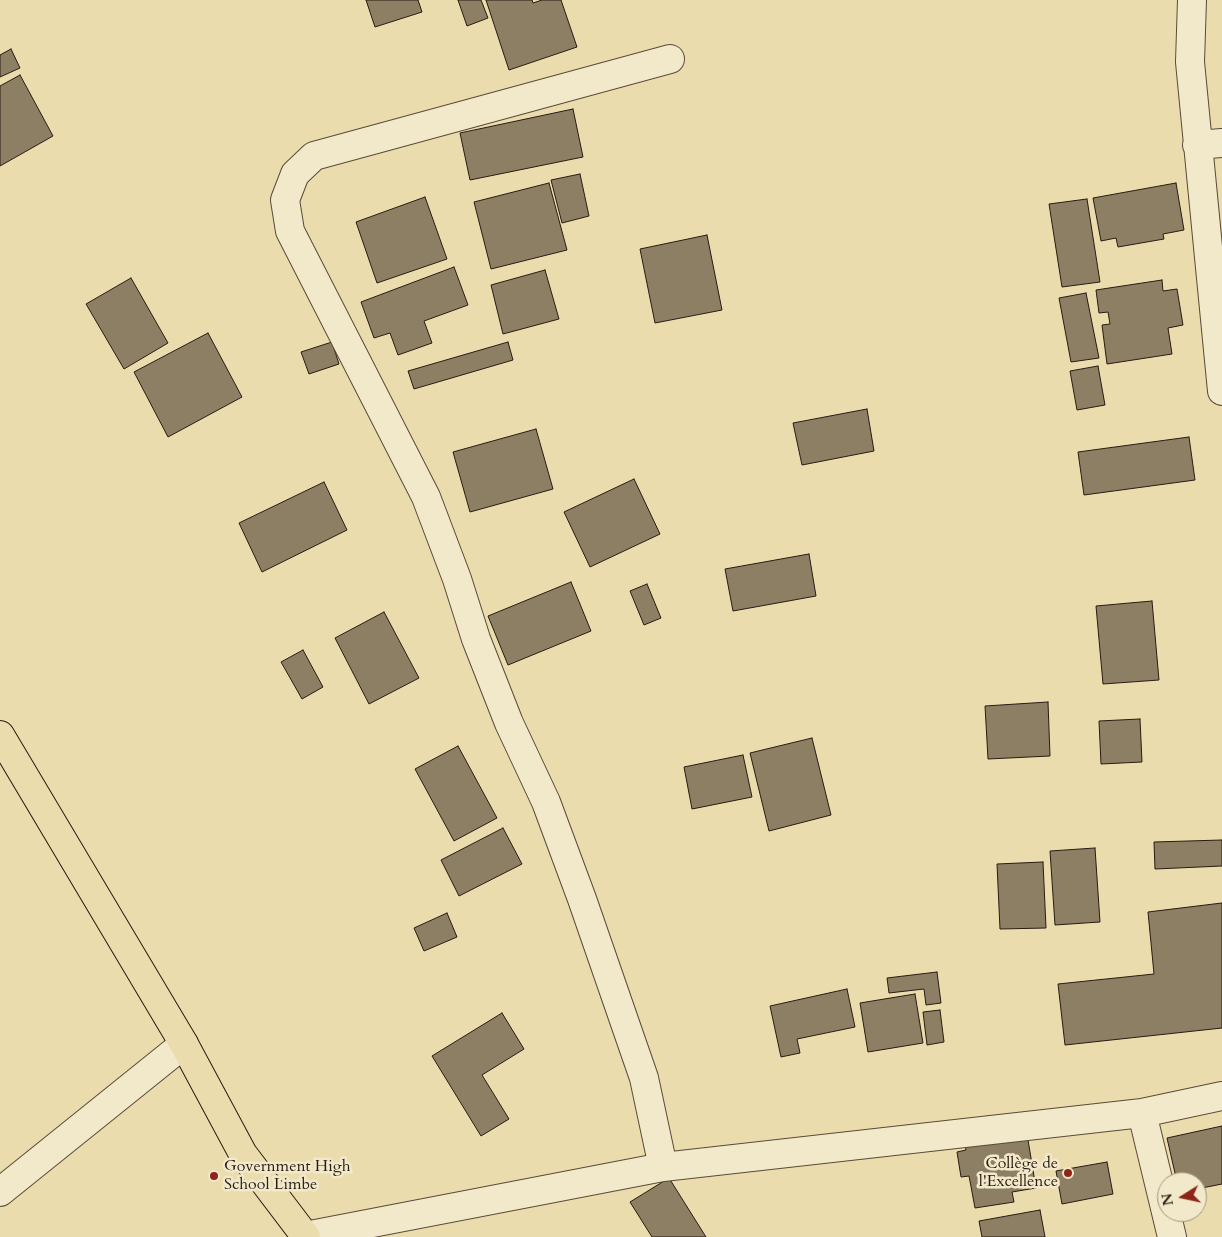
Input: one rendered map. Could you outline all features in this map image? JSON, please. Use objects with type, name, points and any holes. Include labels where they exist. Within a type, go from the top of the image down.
[{"type":"main road","points":[[0,735],[184,1044],[243,1154],[306,1236]]},
{"type":"street","points":[[1192,0],[1190,62],[1209,144],[1222,391]]},
{"type":"street","points":[[663,1167],[644,1078],[546,802],[509,723],[476,639],[457,580],[426,497],[290,231],[285,200],[295,174],[314,156],[670,59]]},
{"type":"street","points":[[0,1192],[184,1044]]},
{"type":"street","points":[[306,1236],[663,1167],[1142,1112],[1222,1096]]},
{"type":"street","points":[[1142,1112],[1172,1237]]},
{"type":"building","points":[[366,0],[418,0],[422,12],[375,27]]},
{"type":"building","points":[[458,0],[481,0],[488,18],[467,26]]},
{"type":"building","points":[[486,0],[532,0],[533,3],[542,0],[561,0],[577,47],[509,70]]},
{"type":"building","points":[[11,49],[20,68],[0,77],[0,55]]},
{"type":"building","points":[[20,75],[53,136],[0,166],[0,86]]},
{"type":"building","points":[[573,109],[583,157],[470,180],[460,133]]},
{"type":"building","points":[[580,174],[589,216],[562,223],[551,180]]},
{"type":"building","points":[[549,183],[567,250],[491,269],[474,202]]},
{"type":"building","points":[[1176,183],[1184,230],[1163,234],[1164,239],[1118,247],[1116,238],[1101,241],[1093,198]]},
{"type":"building","points":[[425,197],[447,259],[377,283],[356,222]]},
{"type":"building","points":[[1087,199],[1100,282],[1062,287],[1049,204]]},
{"type":"building","points":[[707,235],[722,310],[655,323],[640,249]]},
{"type":"building","points":[[454,267],[468,305],[424,321],[432,343],[398,355],[390,333],[374,338],[361,302]]},
{"type":"building","points":[[545,270],[559,319],[503,334],[491,285]]},
{"type":"building","points":[[131,278],[168,343],[124,369],[86,304]]},
{"type":"building","points":[[1162,280],[1163,291],[1177,289],[1183,325],[1168,328],[1172,354],[1107,364],[1102,325],[1110,324],[1108,312],[1099,313],[1096,290]]},
{"type":"building","points":[[1086,293],[1099,358],[1071,362],[1059,298]]},
{"type":"building","points":[[208,333],[242,397],[168,437],[134,372]]},
{"type":"building","points":[[332,342],[339,364],[309,374],[301,352]]},
{"type":"building","points":[[508,342],[513,360],[414,389],[408,371]]},
{"type":"building","points":[[1098,366],[1105,405],[1077,410],[1070,371]]},
{"type":"building","points":[[867,409],[874,451],[802,465],[793,423]]},
{"type":"building","points":[[536,429],[553,489],[470,512],[453,452]]},
{"type":"building","points":[[1189,437],[1195,480],[1084,495],[1078,452]]},
{"type":"building","points":[[634,479],[660,534],[590,567],[564,512]]},
{"type":"building","points":[[324,482],[347,530],[262,572],[239,523]]},
{"type":"building","points":[[809,554],[816,596],[733,611],[725,569]]},
{"type":"building","points":[[571,582],[591,631],[508,665],[488,616]]},
{"type":"building","points":[[647,584],[661,618],[644,625],[630,591]]},
{"type":"building","points":[[1152,601],[1159,680],[1103,684],[1096,606]]},
{"type":"building","points":[[384,612],[419,678],[369,704],[335,638]]},
{"type":"building","points":[[303,650],[323,687],[302,699],[281,662]]},
{"type":"building","points":[[1048,702],[1050,756],[988,759],[985,706]]},
{"type":"building","points":[[1140,719],[1142,762],[1101,764],[1099,721]]},
{"type":"building","points":[[812,738],[831,815],[769,831],[750,753]]},
{"type":"building","points":[[458,746],[497,818],[454,841],[415,769]]},
{"type":"building","points":[[743,755],[752,797],[692,809],[684,767]]},
{"type":"building","points":[[503,828],[522,864],[459,896],[441,860]]},
{"type":"building","points":[[1222,840],[1222,866],[1155,869],[1154,842]]},
{"type":"building","points":[[1095,848],[1100,922],[1055,925],[1050,851]]},
{"type":"building","points":[[1043,862],[1046,928],[1000,929],[997,864]]},
{"type":"building","points":[[1222,903],[1222,1028],[1065,1045],[1058,984],[1154,974],[1148,912]]},
{"type":"building","points":[[447,913],[457,937],[424,951],[414,928]]},
{"type":"building","points":[[937,972],[941,1003],[926,1005],[924,989],[889,993],[887,978]]},
{"type":"building","points":[[847,989],[855,1027],[797,1039],[800,1053],[781,1057],[770,1006]]},
{"type":"building","points":[[915,994],[923,1043],[868,1052],[860,1003]]},
{"type":"building","points":[[940,1010],[944,1042],[927,1045],[923,1012]]},
{"type":"building","points":[[502,1013],[524,1049],[482,1075],[509,1119],[481,1136],[432,1056]]},
{"type":"building","points":[[1222,1126],[1222,1184],[1207,1187],[1207,1172],[1175,1172],[1167,1138]]},
{"type":"building","points":[[1027,1134],[1036,1188],[1012,1192],[1014,1202],[975,1208],[969,1176],[961,1177],[957,1152],[966,1150],[965,1144]]},
{"type":"building","points":[[1107,1162],[1113,1194],[1062,1204],[1056,1171]]},
{"type":"building","points":[[669,1178],[706,1237],[652,1237],[630,1202]]},
{"type":"building","points":[[1040,1210],[1045,1237],[982,1237],[979,1221]]},
{"type":"place","name":"Collège de l'Excellence","points":[[1068,1173]]},
{"type":"place","name":"Government High School Limbe","points":[[214,1176]]}]
